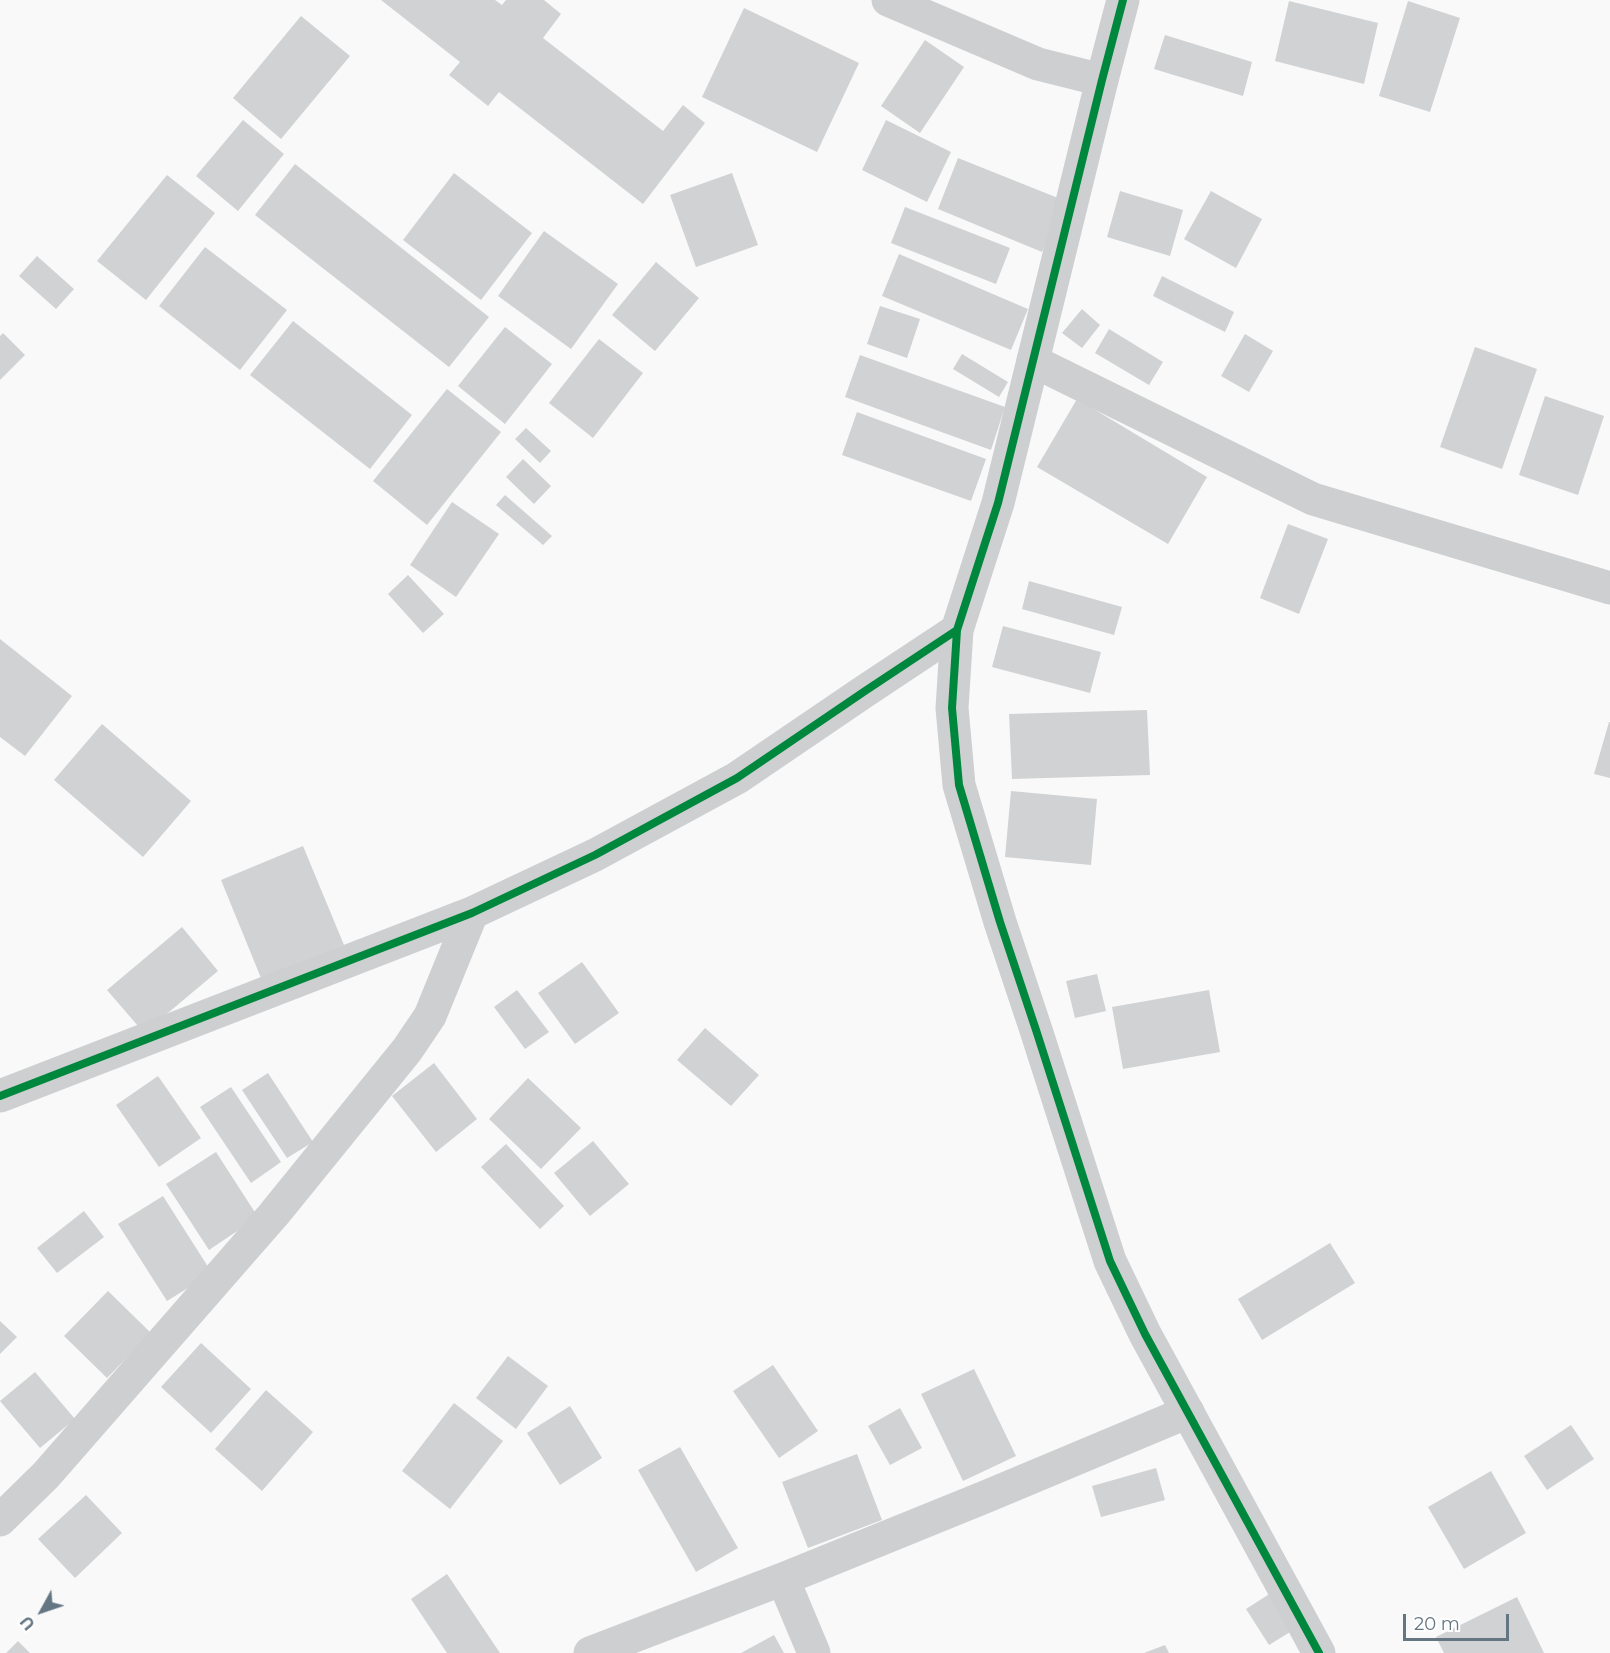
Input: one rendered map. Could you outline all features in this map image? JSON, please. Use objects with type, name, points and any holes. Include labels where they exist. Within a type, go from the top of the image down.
[{"type":"street","points":[[888,0],[1038,64],[1102,80]]},
{"type":"street","points":[[1123,0],[998,503],[957,630],[952,708],[958,785],[1110,1261],[1145,1335],[1319,1653]]},
{"type":"street","points":[[1033,361],[1313,498],[1610,588]]},
{"type":"street","points":[[0,1096],[472,913],[595,855],[737,778],[957,630]]},
{"type":"street","points":[[0,1520],[46,1474],[274,1214],[407,1050],[430,1016],[472,913]]},
{"type":"street","points":[[590,1653],[783,1579],[1188,1412]]},
{"type":"street","points":[[783,1579],[814,1653]]},
{"type":"building","points":[[381,0],[495,0],[502,5],[506,0],[544,0],[561,14],[543,38],[663,131],[683,105],[705,123],[643,204],[499,92],[488,106],[449,75],[460,62]]},
{"type":"building","points":[[1289,1],[1378,23],[1364,84],[1275,61]]},
{"type":"building","points":[[1408,1],[1460,18],[1430,112],[1379,96]]},
{"type":"building","points":[[744,8],[859,63],[817,152],[702,97]]},
{"type":"building","points":[[301,16],[350,56],[281,139],[233,98]]},
{"type":"building","points":[[1165,35],[1252,62],[1243,96],[1154,69]]},
{"type":"building","points":[[925,40],[964,67],[920,133],[881,106]]},
{"type":"building","points":[[243,120],[284,154],[238,211],[196,176]]},
{"type":"building","points":[[886,120],[951,152],[927,202],[862,170]]},
{"type":"building","points":[[958,158],[1063,200],[1042,252],[938,209]]},
{"type":"building","points":[[295,164],[489,317],[449,367],[255,215]]},
{"type":"building","points":[[454,173],[532,233],[481,300],[403,240]]},
{"type":"building","points":[[732,173],[758,245],[696,267],[670,195]]},
{"type":"building","points":[[167,175],[215,213],[146,300],[97,261]]},
{"type":"building","points":[[1120,191],[1183,210],[1170,256],[1107,237]]},
{"type":"building","points":[[1211,191],[1262,219],[1236,268],[1184,239]]},
{"type":"building","points":[[905,207],[1010,248],[996,284],[891,243]]},
{"type":"building","points":[[544,231],[618,284],[571,349],[498,296]]},
{"type":"building","points":[[205,247],[287,310],[240,370],[159,306]]},
{"type":"building","points":[[899,254],[1028,309],[1011,350],[882,296]]},
{"type":"building","points":[[37,256],[74,289],[56,309],[19,276]]},
{"type":"building","points":[[656,262],[699,298],[655,351],[612,315]]},
{"type":"building","points":[[1162,276],[1234,312],[1225,332],[1153,296]]},
{"type":"building","points":[[880,306],[920,319],[907,358],[867,344]]},
{"type":"building","points":[[1082,309],[1100,325],[1082,348],[1062,333]]},
{"type":"building","points":[[293,321],[412,415],[370,469],[250,375]]},
{"type":"building","points":[[505,327],[552,364],[505,424],[458,386]]},
{"type":"building","points":[[1109,329],[1163,362],[1149,385],[1095,353]]},
{"type":"building","points":[[3,333],[25,355],[0,380],[0,336]]},
{"type":"building","points":[[1245,334],[1273,351],[1249,392],[1221,376]]},
{"type":"building","points":[[599,339],[643,373],[593,438],[549,403]]},
{"type":"building","points":[[1475,347],[1537,369],[1502,469],[1440,447]]},
{"type":"building","points":[[962,354],[1008,382],[999,397],[953,369]]},
{"type":"building","points":[[860,355],[1005,407],[991,450],[845,397]]},
{"type":"building","points":[[447,389],[501,432],[427,525],[373,481]]},
{"type":"building","points":[[1545,396],[1604,416],[1578,495],[1519,475]]},
{"type":"building","points":[[1077,399],[1207,477],[1168,544],[1037,467]]},
{"type":"building","points":[[857,412],[986,459],[971,501],[842,455]]},
{"type":"building","points":[[526,428],[551,451],[540,463],[515,439]]},
{"type":"building","points":[[523,459],[551,486],[534,504],[506,477]]},
{"type":"building","points":[[505,495],[552,536],[543,545],[496,505]]},
{"type":"building","points":[[452,502],[499,534],[456,597],[410,565]]},
{"type":"building","points":[[1288,524],[1328,539],[1299,614],[1260,598]]},
{"type":"building","points":[[408,575],[444,614],[423,633],[388,594]]},
{"type":"building","points":[[1029,581],[1122,607],[1114,635],[1022,609]]},
{"type":"building","points":[[1003,626],[1101,652],[1090,693],[992,667]]},
{"type":"building","points":[[0,639],[72,696],[25,756],[0,737]]},
{"type":"building","points":[[1147,710],[1150,775],[1012,779],[1009,714]]},
{"type":"building","points":[[1610,722],[1610,778],[1594,774]]},
{"type":"building","points":[[102,724],[191,801],[143,857],[54,780]]},
{"type":"building","points":[[1011,791],[1097,799],[1091,865],[1005,857]]},
{"type":"building","points":[[303,846],[344,945],[261,978],[221,880]]},
{"type":"building","points":[[182,927],[218,971],[144,1033],[107,990]]},
{"type":"building","points":[[582,962],[619,1013],[575,1044],[538,993]]},
{"type":"building","points":[[1097,974],[1106,1011],[1075,1018],[1066,981]]},
{"type":"building","points":[[517,990],[549,1032],[525,1049],[494,1007]]},
{"type":"building","points":[[1209,990],[1220,1052],[1123,1069],[1112,1007]]},
{"type":"building","points":[[705,1028],[759,1075],[731,1106],[677,1060]]},
{"type":"building","points":[[434,1063],[477,1119],[436,1152],[392,1096]]},
{"type":"building","points":[[268,1073],[313,1142],[287,1158],[242,1090]]},
{"type":"building","points":[[158,1076],[201,1138],[159,1167],[116,1105]]},
{"type":"building","points":[[528,1078],[581,1128],[541,1169],[489,1119]]},
{"type":"building","points":[[231,1087],[281,1162],[251,1183],[200,1107]]},
{"type":"building","points":[[593,1141],[629,1184],[590,1216],[554,1173]]},
{"type":"building","points":[[506,1144],[564,1206],[540,1229],[481,1167]]},
{"type":"building","points":[[216,1152],[258,1217],[209,1250],[166,1184]]},
{"type":"building","points":[[163,1196],[212,1273],[167,1301],[118,1224]]},
{"type":"building","points":[[84,1211],[104,1237],[57,1273],[37,1248]]},
{"type":"building","points":[[1330,1243],[1355,1283],[1262,1340],[1238,1299]]},
{"type":"building","points":[[108,1291],[151,1333],[107,1378],[64,1336]]},
{"type":"building","points":[[0,1321],[17,1337],[0,1354]]},
{"type":"building","points":[[201,1343],[251,1389],[211,1433],[161,1387]]},
{"type":"building","points":[[508,1356],[548,1386],[516,1429],[476,1398]]},
{"type":"building","points":[[773,1365],[818,1431],[779,1458],[733,1391]]},
{"type":"building","points":[[974,1369],[1016,1456],[963,1481],[921,1394]]},
{"type":"building","points":[[35,1372],[75,1419],[40,1448],[0,1401]]},
{"type":"building","points":[[266,1390],[313,1432],[262,1491],[215,1449]]},
{"type":"building","points":[[454,1403],[503,1441],[450,1509],[402,1471]]},
{"type":"building","points":[[570,1406],[602,1458],[560,1485],[527,1433]]},
{"type":"building","points":[[900,1408],[922,1448],[890,1465],[868,1426]]},
{"type":"building","points":[[1571,1425],[1594,1459],[1547,1490],[1524,1456]]},
{"type":"building","points":[[680,1447],[738,1548],[696,1572],[638,1470]]},
{"type":"building","points":[[857,1454],[882,1520],[808,1548],[782,1482]]},
{"type":"building","points":[[1156,1468],[1165,1500],[1101,1517],[1092,1486]]},
{"type":"building","points":[[1491,1471],[1526,1533],[1464,1569],[1428,1507]]},
{"type":"building","points":[[86,1495],[122,1533],[75,1578],[38,1539]]},
{"type":"building","points":[[447,1574],[500,1653],[447,1653],[411,1599]]},
{"type":"building","points":[[1271,1593],[1295,1629],[1269,1645],[1246,1609]]},
{"type":"building","points":[[1517,1597],[1544,1653],[1444,1653],[1436,1637]]},
{"type":"building","points":[[774,1635],[784,1653],[741,1653]]},
{"type":"building","points":[[18,1641],[30,1653],[6,1653]]},
{"type":"building","points":[[1165,1645],[1169,1653],[1144,1653]]},
{"type":"cycle path","points":[[1123,0],[998,503],[957,630],[952,708],[959,785],[1000,922],[1110,1261],[1145,1334],[1319,1653]]},
{"type":"cycle path","points":[[0,1096],[472,913],[595,855],[737,778],[957,630]]}]
